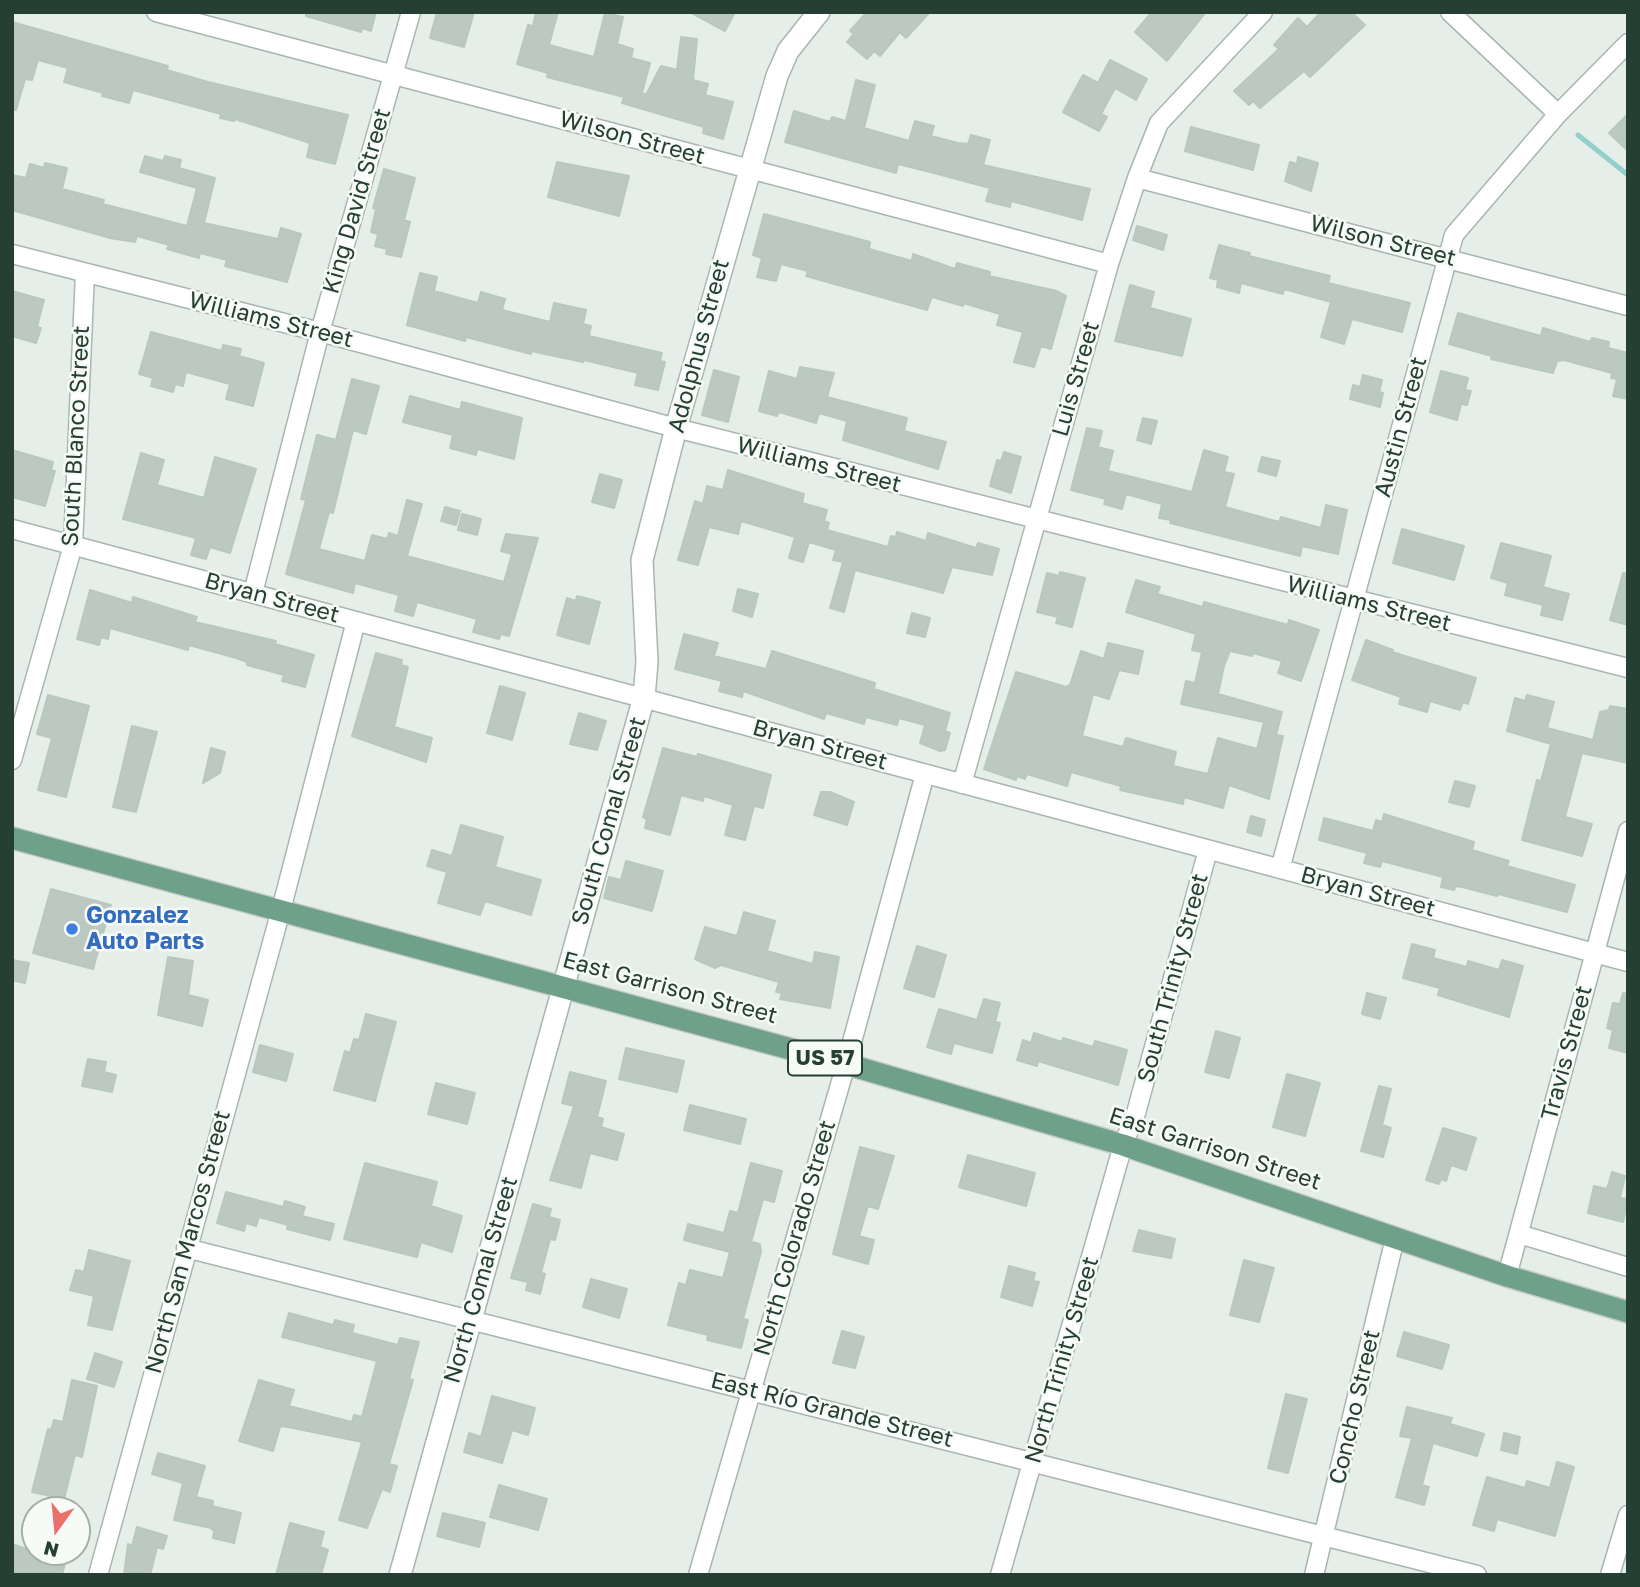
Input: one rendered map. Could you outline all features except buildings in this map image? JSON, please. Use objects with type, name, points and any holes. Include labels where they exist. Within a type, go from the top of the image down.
[{"type":"main road","name":"East Garrison Street","points":[[12,838],[846,1064],[1123,1145],[1507,1276],[1628,1312]]},
{"type":"street","name":"Wilson Street","points":[[156,12],[1109,264]]},
{"type":"street","name":"King David Street","points":[[253,593],[320,332],[411,12]]},
{"type":"street","name":"Adolphus Street","points":[[644,696],[647,662],[642,560],[748,169],[788,51],[819,12]]},
{"type":"street","name":"Luis Street","points":[[962,785],[1109,264],[1159,123],[1263,12]]},
{"type":"street","points":[[1450,12],[1558,114]]},
{"type":"street","name":"Austin Street","points":[[1280,869],[1454,235],[1558,114],[1628,43]]},
{"type":"street","name":"Wilson Street","points":[[1138,178],[1628,306]]},
{"type":"street","name":"Williams Street","points":[[12,254],[1035,520],[1628,668]]},
{"type":"street","name":"South Blanco Street","points":[[12,760],[72,545],[85,273]]},
{"type":"street","name":"Bryan Street","points":[[12,529],[644,696],[962,785],[1628,962]]},
{"type":"street","name":"North San Marcos Street","points":[[98,1575],[281,910],[356,621]]},
{"type":"street","name":"South Comal Street","points":[[563,986],[644,696]]},
{"type":"street","name":"North Colorado Street","points":[[698,1575],[846,1064],[925,774]]},
{"type":"street","name":"Travis Street","points":[[1507,1276],[1628,831]]},
{"type":"street","name":"South Trinity Street","points":[[1123,1145],[1136,1113],[1208,850]]},
{"type":"street","name":"North Comal Street","points":[[400,1575],[563,986]]},
{"type":"street","name":"North Trinity Street","points":[[1000,1575],[1123,1145]]},
{"type":"street","points":[[1519,1234],[1628,1267]]},
{"type":"street","name":"Concho Street","points":[[1314,1575],[1395,1238]]},
{"type":"street","name":"East Río Grande Street","points":[[186,1248],[1033,1460],[1477,1575]]},
{"type":"street","points":[[1610,1575],[1628,1515]]},
{"type":"waterway","points":[[1578,135],[1628,175]]},
{"type":"place","name":"Gonzalez Auto Parts","points":[[72,929]]}]
